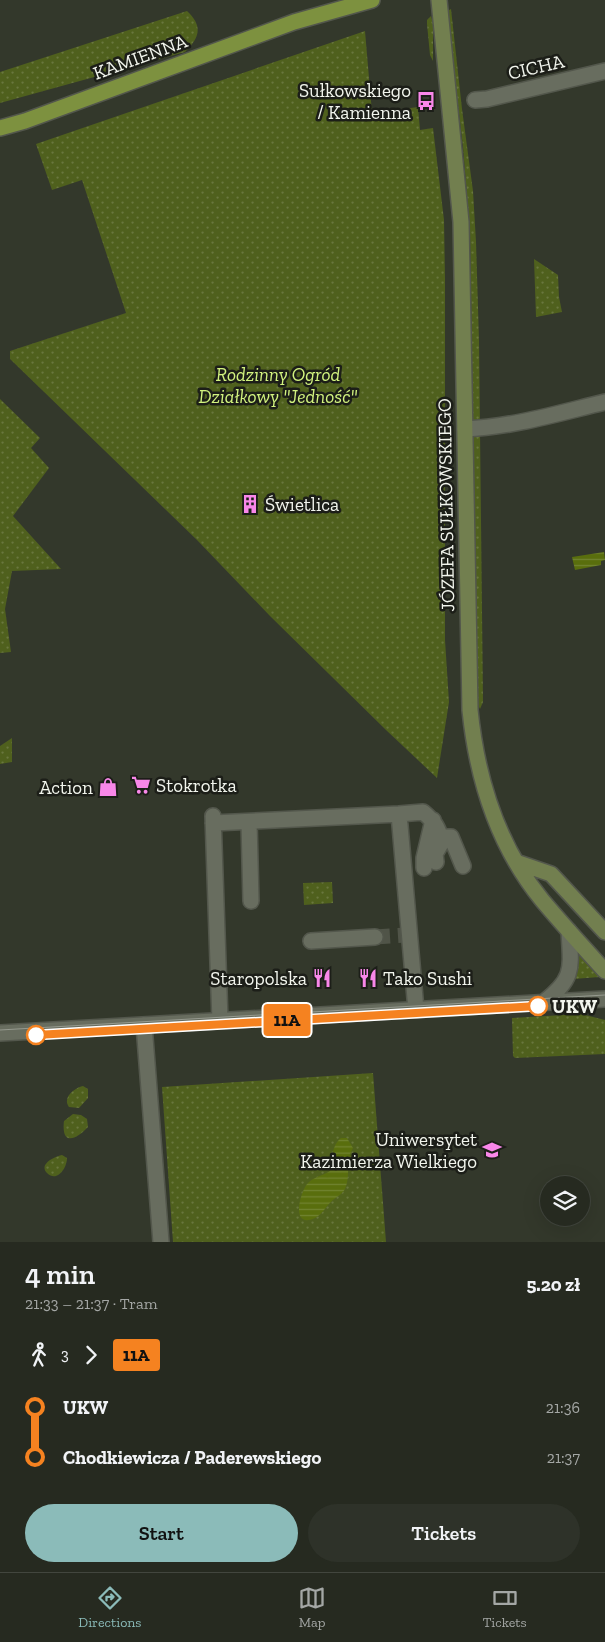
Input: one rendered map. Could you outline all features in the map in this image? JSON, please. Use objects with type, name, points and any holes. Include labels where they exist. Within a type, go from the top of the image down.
[{"type":"main road","name":"KAMIENNA","points":[[294,22],[340,0]]},
{"type":"main road","name":"KAMIENNA","points":[[0,128],[35,117],[294,22],[372,0]]},
{"type":"main road","name":"JÓZEFA SUŁKOWSKIEGO","points":[[439,0],[461,222],[469,691],[473,741],[481,779],[494,819],[516,862],[542,900],[605,971]]},
{"type":"main road","points":[[516,862],[551,874],[605,932]]},
{"type":"street","name":"CICHA","points":[[475,100],[487,99],[605,71]]},
{"type":"street","points":[[465,429],[511,425],[605,402]]},
{"type":"street","points":[[220,1021],[213,820],[249,822],[423,812],[433,820],[438,827],[442,842],[430,865],[424,858],[433,820]]},
{"type":"street","points":[[399,814],[407,935],[416,1010]]},
{"type":"street","points":[[249,822],[251,901]]},
{"type":"street","points":[[440,837],[451,836],[463,866]]},
{"type":"street","points":[[544,1002],[558,991],[568,978],[571,966],[570,931]]},
{"type":"street","points":[[311,941],[375,937]]},
{"type":"street","points":[[0,1033],[605,999]]},
{"type":"street","points":[[144,1025],[161,1242]]},
{"type":"green space","points":[[451,9],[473,191],[476,242],[479,340],[483,702],[480,709],[478,705],[477,658],[470,231],[463,147],[447,11]]},
{"type":"green space","points":[[187,11],[196,22],[198,32],[194,41],[185,52],[0,103],[0,72]]},
{"type":"green space","points":[[431,16],[433,23],[433,61],[430,55],[427,24],[427,20]]},
{"type":"green space","name":"Rodzinny Ogród Działkowy \"Jedność\"","points":[[365,31],[372,113],[418,107],[420,130],[433,128],[444,220],[445,640],[449,702],[437,778],[270,616],[197,540],[10,359],[10,351],[126,313],[82,180],[52,190],[36,144]]},
{"type":"green space","points":[[534,259],[558,275],[562,312],[536,317]]},
{"type":"green space","points":[[0,399],[40,438],[31,448],[49,468],[13,516],[61,569],[12,571],[5,609],[11,652],[0,653]]},
{"type":"green space","points":[[12,738],[12,762],[0,764],[0,746]]},
{"type":"green space","points":[[332,882],[333,903],[304,905],[303,883]]},
{"type":"green space","points":[[578,952],[600,977],[573,979]]},
{"type":"green space","points":[[581,1014],[605,1020],[605,1054],[515,1058],[513,1056],[512,1018]]},
{"type":"green space","points":[[373,1073],[386,1242],[173,1242],[162,1087]]},
{"type":"green space","points":[[83,1086],[88,1089],[88,1098],[79,1108],[69,1107],[67,1100],[70,1094]]},
{"type":"green space","points":[[73,1114],[81,1115],[87,1119],[88,1127],[79,1135],[70,1138],[65,1134],[64,1121]]},
{"type":"green space","points":[[62,1155],[67,1158],[63,1170],[58,1175],[51,1176],[45,1170],[46,1164]]},
{"type":"shaded area","points":[[604,552],[605,560],[601,561],[601,565],[575,570],[572,557]]},
{"type":"shaded area","points":[[341,1138],[347,1138],[353,1148],[349,1158],[348,1179],[345,1189],[318,1216],[307,1220],[302,1219],[299,1209],[304,1189],[312,1180],[330,1171],[335,1145]]},
{"type":"tunnel","points":[[375,937],[405,935]]},
{"type":"tram line","points":[[0,1030],[605,995]]},
{"type":"tram line","name":"11A","points":[[36,1035],[538,1006]]},
{"type":"place","name":"Sułkowskiego / Kamienna","points":[[426,101]]},
{"type":"place","name":"Świetlica","points":[[250,504]]},
{"type":"place","name":"Stokrotka","points":[[141,785]]},
{"type":"place","name":"Action","points":[[108,787]]},
{"type":"place","name":"Staropolska","points":[[322,978]]},
{"type":"place","name":"Tako Sushi","points":[[368,978]]},
{"type":"place","name":"UKW","points":[[538,1006]]},
{"type":"place","name":"Uniwersytet Kazimierza Wielkiego","points":[[492,1150]]}]
